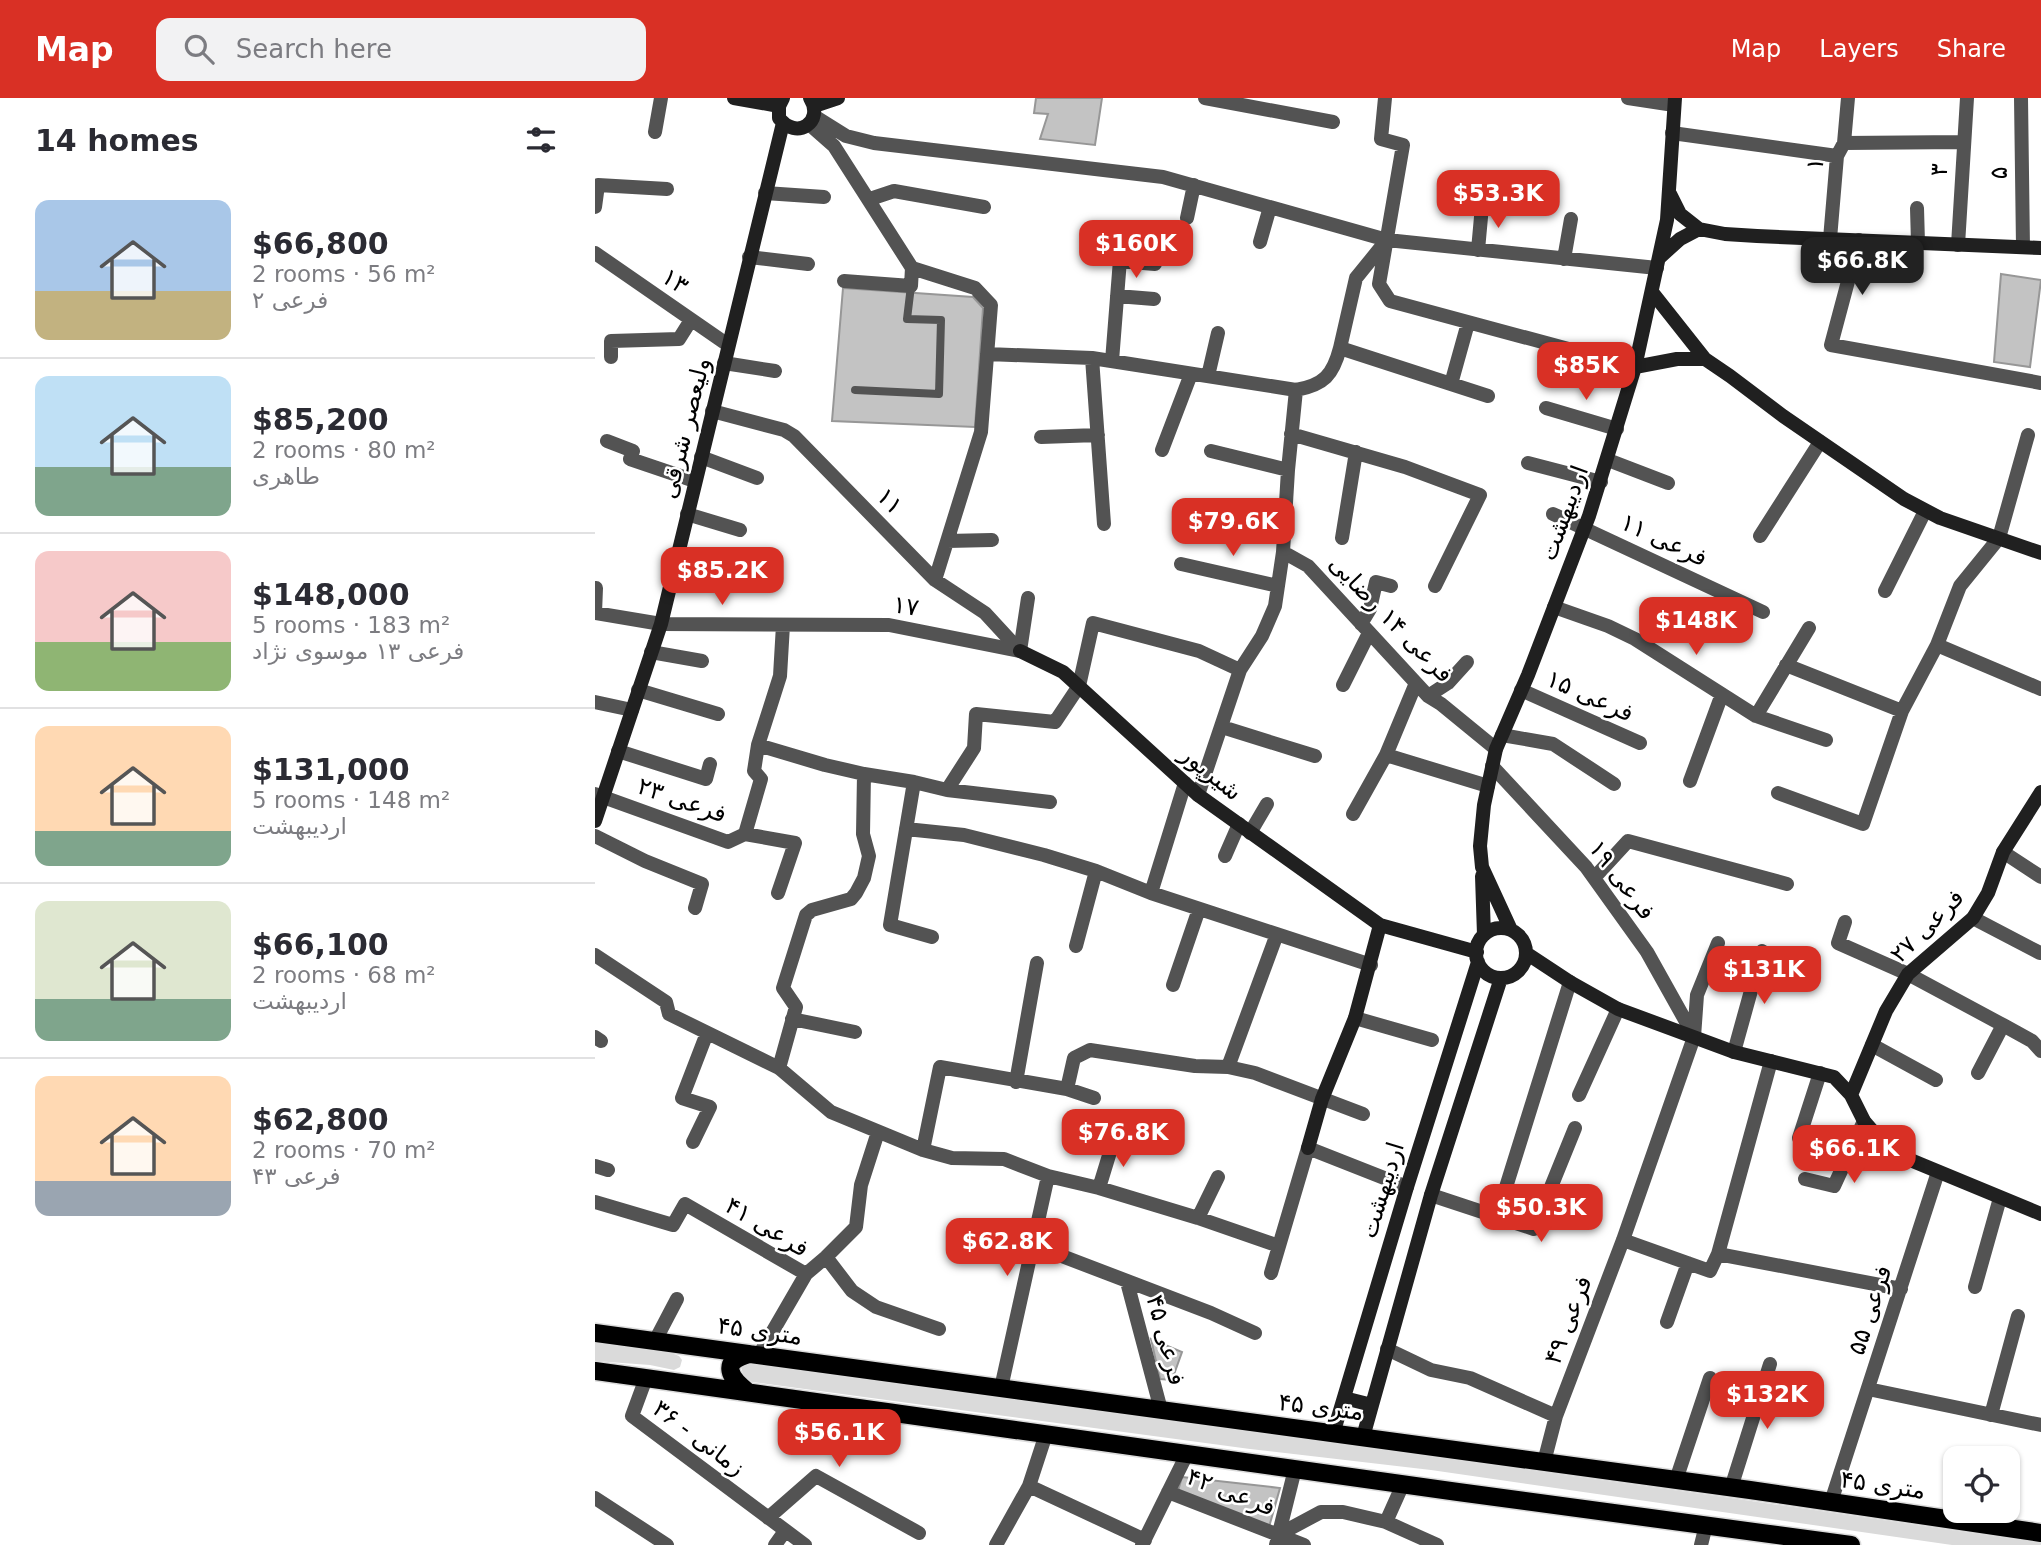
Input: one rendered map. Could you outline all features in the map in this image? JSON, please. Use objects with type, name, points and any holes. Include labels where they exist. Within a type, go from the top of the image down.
[{"type":"main road","points":[[734,98],[781,102],[779,118],[789,127],[796,129],[812,111],[838,98]]},
{"type":"main road","name":"اردیبهشت","points":[[1674,102],[1667,220],[1635,367],[1601,482],[1496,749],[1481,822],[1482,867],[1511,930],[1525,943],[1526,953],[1570,982],[1618,1009],[1734,1052],[1834,1076],[1851,1095],[1864,1121],[1891,1152],[2041,1214]]},
{"type":"main road","name":"ولیعصر شرقی","points":[[595,821],[599,796],[618,751],[661,624],[783,123]]},
{"type":"main road","points":[[1669,192],[1680,214],[1699,229],[1725,234],[2041,248]]},
{"type":"main road","points":[[1658,263],[1680,239],[1699,229]]},
{"type":"main road","points":[[1652,292],[1706,359],[1904,499],[1940,518],[2041,553]]},
{"type":"main road","points":[[1635,367],[1677,359],[1706,359]]},
{"type":"main road","name":"شیرپور","points":[[1020,651],[1063,672],[1198,795],[1380,925],[1477,957]]},
{"type":"main road","name":"فرعی ۲۷","points":[[1851,1095],[1886,1011],[1908,974],[1973,918],[1988,893],[2003,852],[2041,792]]},
{"type":"main road","points":[[1482,867],[1484,934]]},
{"type":"main road","points":[[1308,1148],[1322,1099],[1355,1018],[1380,925]]},
{"type":"main road","points":[[1484,934],[1492,929],[1511,930]]},
{"type":"main road","name":"اردیبهشت","points":[[1333,1434],[1479,943],[1484,934]]},
{"type":"main road","points":[[1477,957],[1483,970],[1501,978],[1519,971],[1526,953]]},
{"type":"main road","name":"اردیبهشت","points":[[1363,1437],[1431,1195],[1501,978]]},
{"type":"main road","name":"۴۵ متری","points":[[595,1333],[1676,1480],[2041,1533]]},
{"type":"main road","points":[[748,1392],[731,1375],[731,1363],[736,1357],[754,1355]]},
{"type":"main road","points":[[595,1371],[1851,1545]]},
{"type":"main road","points":[[1344,1398],[1372,1405]]},
{"type":"street","points":[[655,132],[661,98]]},
{"type":"street","points":[[1205,98],[1333,121]]},
{"type":"street","points":[[1385,98],[1381,139],[1403,145],[1379,284],[1390,301],[1635,367]]},
{"type":"street","points":[[1628,98],[1674,102]]},
{"type":"street","name":"۱","points":[[1830,239],[1848,98]]},
{"type":"street","name":"۳","points":[[1958,244],[1967,98]]},
{"type":"street","name":"۵","points":[[2021,98],[2023,247]]},
{"type":"street","points":[[812,111],[846,136],[874,143],[1163,177],[1387,240],[1564,259],[1658,263]]},
{"type":"street","points":[[812,111],[912,268],[911,286],[843,281]]},
{"type":"street","points":[[1672,133],[1840,149],[1964,142]]},
{"type":"street","points":[[595,207],[598,186],[667,189]]},
{"type":"street","points":[[1187,218],[1194,186]]},
{"type":"street","points":[[870,199],[894,191],[984,207]]},
{"type":"street","points":[[765,193],[824,197]]},
{"type":"street","points":[[1478,250],[1482,206]]},
{"type":"street","points":[[1260,242],[1271,207]]},
{"type":"street","points":[[1917,208],[1918,243]]},
{"type":"street","points":[[1564,259],[1571,219]]},
{"type":"street","points":[[987,354],[1092,358],[1296,390],[1313,387],[1327,378],[1336,365],[1356,278],[1387,240]]},
{"type":"street","points":[[1859,240],[1831,345],[2041,383]]},
{"type":"street","points":[[1099,246],[1121,247],[1112,361]]},
{"type":"street","name":"۱۳","points":[[595,253],[728,345]]},
{"type":"street","points":[[749,257],[808,264]]},
{"type":"street","points":[[1120,261],[1155,264]]},
{"type":"street","points":[[912,268],[975,288],[991,305],[981,432],[935,580]]},
{"type":"street","points":[[1117,296],[1154,299]]},
{"type":"street","points":[[611,358],[611,341],[679,339],[691,320]]},
{"type":"street","points":[[1451,384],[1468,323]]},
{"type":"street","points":[[1208,376],[1218,333]]},
{"type":"street","points":[[1340,348],[1488,396]]},
{"type":"street","points":[[1092,358],[1104,524]]},
{"type":"street","points":[[724,363],[775,371]]},
{"type":"street","points":[[1162,450],[1191,374]]},
{"type":"street","points":[[1198,795],[1240,670],[1262,636],[1275,606],[1283,552],[1296,390]]},
{"type":"street","points":[[1546,408],[1617,429]]},
{"type":"street","name":"۱۱","points":[[712,411],[784,430],[794,436],[935,580],[985,613],[1020,651]]},
{"type":"street","points":[[1291,434],[1405,467],[1480,495],[1435,586]]},
{"type":"street","points":[[1041,437],[1098,435]]},
{"type":"street","points":[[1778,793],[1863,824],[1902,711],[1937,645],[1961,586],[1999,538],[2028,435]]},
{"type":"street","points":[[607,441],[633,451],[630,460],[695,481]]},
{"type":"street","points":[[1760,536],[1820,442]]},
{"type":"street","points":[[1211,451],[1288,470]]},
{"type":"street","points":[[1342,537],[1356,452]]},
{"type":"street","points":[[701,457],[757,478]]},
{"type":"street","points":[[1608,460],[1668,483]]},
{"type":"street","points":[[1528,463],[1601,482]]},
{"type":"street","points":[[1188,505],[1284,535]]},
{"type":"street","points":[[1885,591],[1926,511]]},
{"type":"street","points":[[687,514],[740,530]]},
{"type":"street","name":"فرعی ۱۱","points":[[1553,514],[1763,612]]},
{"type":"street","points":[[947,541],[992,540]]},
{"type":"street","name":"فرعی ۱۴ رضایی","points":[[1283,552],[1308,566],[1428,696],[1496,749]]},
{"type":"street","points":[[1181,564],[1278,586]]},
{"type":"street","points":[[1343,685],[1365,629],[1376,582],[1391,586]]},
{"type":"street","points":[[595,613],[596,588]]},
{"type":"street","points":[[1020,651],[1028,598]]},
{"type":"street","points":[[1554,607],[1626,635],[1756,716],[1826,740]]},
{"type":"street","name":"۱۷","points":[[595,613],[661,624],[890,625],[1020,651]]},
{"type":"street","points":[[947,790],[974,748],[976,714],[1055,722],[1079,686],[1093,623],[1199,651],[1240,670]]},
{"type":"street","points":[[745,834],[761,779],[754,771],[758,745],[780,676],[783,625]]},
{"type":"street","points":[[1756,716],[1809,628]]},
{"type":"street","points":[[1937,645],[2041,689]]},
{"type":"street","points":[[651,652],[702,661]]},
{"type":"street","points":[[1428,696],[1448,683],[1467,662]]},
{"type":"street","points":[[1786,665],[1902,711]]},
{"type":"street","points":[[1353,814],[1386,755],[1416,683]]},
{"type":"street","points":[[638,690],[718,714]]},
{"type":"street","name":"فرعی ۱۵","points":[[1521,690],[1640,743]]},
{"type":"street","points":[[1691,781],[1722,694]]},
{"type":"street","points":[[595,702],[632,710]]},
{"type":"street","points":[[1222,727],[1315,756]]},
{"type":"street","points":[[1501,735],[1553,744],[1614,783]]},
{"type":"street","points":[[758,745],[864,774],[947,790],[1051,802]]},
{"type":"street","points":[[618,751],[706,779],[710,764]]},
{"type":"street","points":[[1386,755],[1488,786]]},
{"type":"street","name":"فرعی ۱۹","points":[[1492,765],[1586,867],[1647,952],[1694,1037]]},
{"type":"street","points":[[779,1068],[796,1007],[783,988],[806,915],[812,909],[851,899],[864,878],[869,856],[863,834],[864,774]]},
{"type":"street","points":[[914,782],[890,925],[932,937]]},
{"type":"street","points":[[1150,893],[1185,783]]},
{"type":"street","name":"فرعی ۲۳","points":[[599,796],[727,842],[745,834],[795,843],[778,893]]},
{"type":"street","points":[[1225,856],[1244,828],[1267,804]]},
{"type":"street","points":[[906,829],[964,835],[1096,871],[1150,893],[1371,965]]},
{"type":"street","points":[[595,836],[645,861],[702,884],[695,908]]},
{"type":"street","points":[[1594,878],[1628,841],[1787,884]]},
{"type":"street","points":[[2003,852],[2041,877]]},
{"type":"street","points":[[1076,946],[1096,871]]},
{"type":"street","points":[[1173,985],[1199,909]]},
{"type":"street","points":[[1973,918],[2041,953]]},
{"type":"street","points":[[1845,922],[1837,943],[1908,974],[2032,1041],[2041,1051]]},
{"type":"street","points":[[1228,1067],[1277,934]]},
{"type":"street","name":"فرعی ۴۹","points":[[1544,1462],[1556,1416],[1623,1240],[1694,1037],[1697,995],[1718,943]]},
{"type":"street","points":[[1734,1052],[1762,951]]},
{"type":"street","points":[[595,955],[666,1002],[669,1014],[779,1068],[831,1112],[878,1132],[952,1158],[1004,1159],[1048,1175],[1198,1218],[1279,1246]]},
{"type":"street","points":[[1016,1082],[1037,963]]},
{"type":"street","points":[[1497,1216],[1570,982]]},
{"type":"street","points":[[1579,1095],[1618,1009]]},
{"type":"street","points":[[1355,1018],[1432,1040]]},
{"type":"street","points":[[792,1019],[855,1032]]},
{"type":"street","points":[[1978,1073],[2003,1025]]},
{"type":"street","points":[[693,1142],[710,1107],[682,1098],[707,1033]]},
{"type":"street","points":[[1872,1045],[1936,1080]]},
{"type":"street","points":[[1067,1090],[1074,1058],[1090,1051],[1195,1066],[1228,1067],[1255,1073],[1363,1114]]},
{"type":"street","points":[[1623,1240],[1710,1271],[1718,1254],[1771,1061]]},
{"type":"street","points":[[923,1150],[940,1067],[1067,1090],[1094,1098]]},
{"type":"street","points":[[1799,1138],[1820,1073]]},
{"type":"street","points":[[1805,1179],[1834,1186],[1864,1121]]},
{"type":"street","points":[[1431,1195],[1534,1229],[1575,1128]]},
{"type":"street","points":[[806,1274],[856,1227],[862,1185],[878,1132]]},
{"type":"street","points":[[1099,1188],[1114,1139]]},
{"type":"street","points":[[1271,1273],[1308,1148],[1407,1187]]},
{"type":"street","name":"فرعی ۵۵","points":[[1831,1502],[1938,1172]]},
{"type":"street","points":[[1001,1388],[1048,1175]]},
{"type":"street","points":[[1198,1218],[1217,1177]]},
{"type":"street","points":[[1975,1287],[2000,1198]]},
{"type":"street","name":"فرعی ۴۱","points":[[595,1202],[673,1226],[685,1204],[806,1274],[754,1355]]},
{"type":"street","points":[[1033,1245],[1211,1313],[1255,1333]]},
{"type":"street","points":[[1718,1254],[1901,1289]]},
{"type":"street","points":[[826,1257],[852,1291],[876,1307],[939,1329]]},
{"type":"street","points":[[1667,1322],[1688,1263]]},
{"type":"street","name":"فرعی ۴۵","points":[[1127,1282],[1161,1410]]},
{"type":"street","points":[[655,1341],[677,1299]]},
{"type":"street","points":[[1991,1415],[2018,1316]]},
{"type":"street","points":[[1387,1349],[1431,1370],[1471,1378],[1556,1416]]},
{"type":"street","points":[[1731,1488],[1770,1364]]},
{"type":"street","name":"۳۶ - زمانی","points":[[646,1378],[632,1416],[805,1545]]},
{"type":"street","points":[[1676,1480],[1710,1378]]},
{"type":"street","points":[[1868,1389],[2041,1425]]},
{"type":"street","points":[[996,1545],[1029,1486],[1047,1434]]},
{"type":"street","points":[[1029,1486],[1143,1542],[1187,1454]]},
{"type":"street","points":[[1277,1540],[1295,1469]]},
{"type":"street","points":[[768,1518],[816,1476],[919,1533]]},
{"type":"street","points":[[1386,1522],[1403,1485]]},
{"type":"street","name":"فرعی ۴۲","points":[[1168,1492],[1277,1540],[1304,1545]]},
{"type":"street","points":[[595,1498],[667,1545]]},
{"type":"street","points":[[1277,1540],[1321,1512],[1343,1512],[1386,1522],[1436,1545]]},
{"type":"street","points":[[1701,1545],[1706,1525]]},
{"type":"street","points":[[775,1545],[785,1531]]},
{"type":"lane","points":[[855,390],[939,394],[941,320],[907,319],[911,286]]},
{"type":"shaded area","points":[[595,1342],[669,1352],[682,1360],[680,1367],[674,1370],[650,1365],[595,1361]]},
{"type":"shaded area","points":[[752,1360],[887,1382],[1724,1497],[2041,1545],[1952,1545],[1431,1470],[1250,1449],[752,1382],[743,1375],[741,1366]]},
{"type":"building","points":[[1036,98],[1102,98],[1095,145],[1040,139],[1048,114],[1034,113]]},
{"type":"building","points":[[2001,274],[2041,280],[2030,367],[1994,362]]},
{"type":"building","points":[[843,288],[973,297],[983,308],[975,427],[832,421]]},
{"type":"building","points":[[1151,1339],[1182,1352],[1172,1380],[1160,1379]]},
{"type":"building","points":[[1182,1477],[1280,1488],[1269,1527],[1178,1491]]}]
